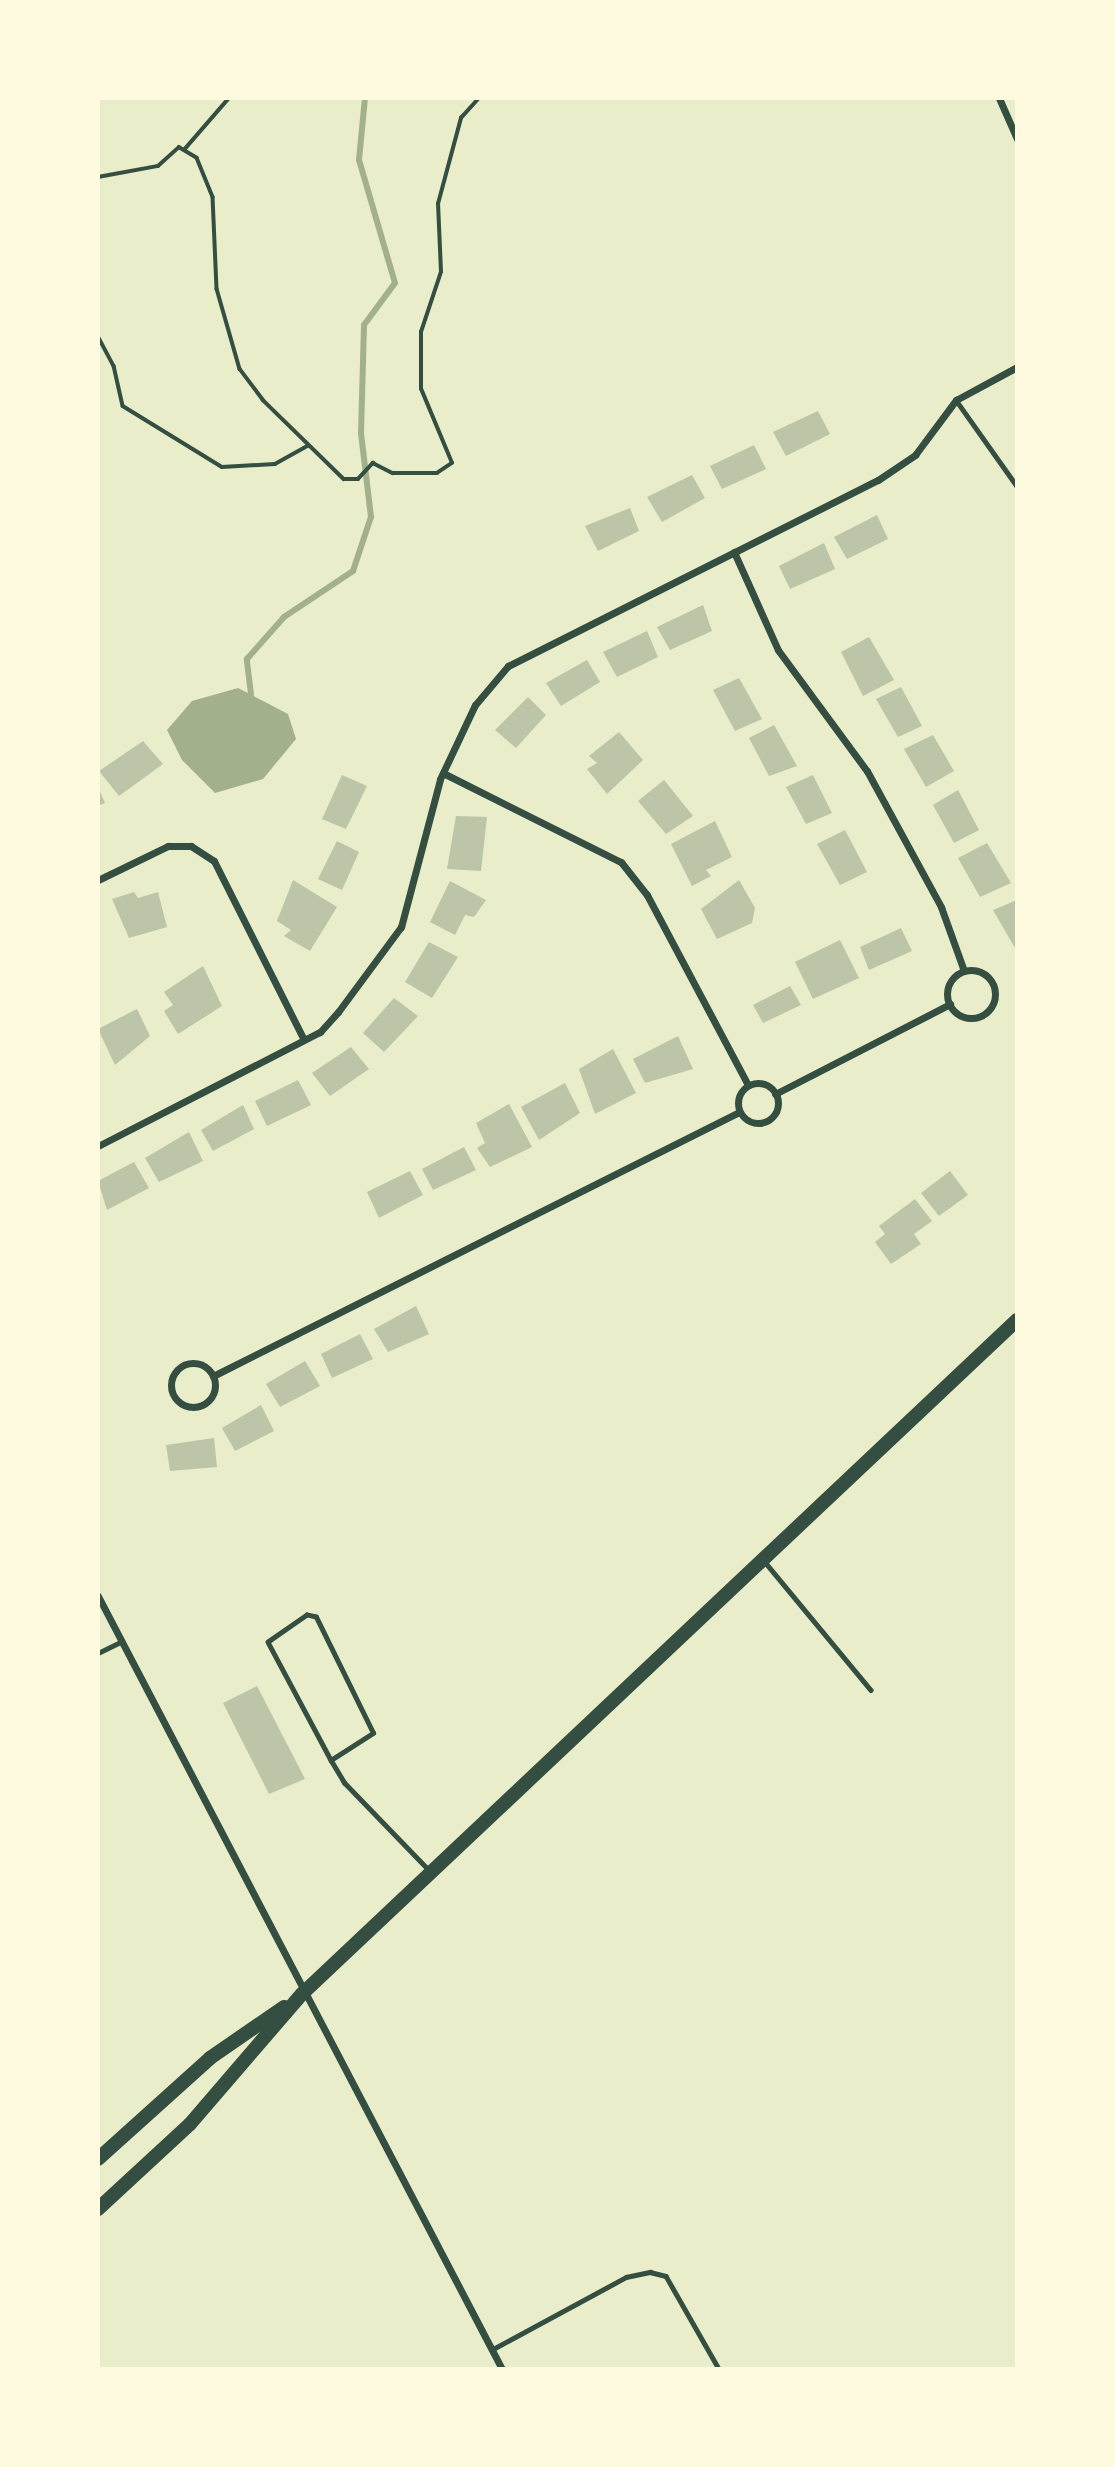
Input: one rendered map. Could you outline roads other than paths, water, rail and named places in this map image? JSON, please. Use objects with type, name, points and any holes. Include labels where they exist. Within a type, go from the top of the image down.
[{"type":"main road","points":[[98,2209],[190,2124],[302,1994],[433,1874],[760,1557],[1017,1320]]},
{"type":"main road","points":[[98,2159],[210,2058],[302,1994]]},
{"type":"street","points":[[999,98],[1017,139]]},
{"type":"street","points":[[98,1146],[304,1040],[338,1012],[401,927],[443,773],[475,705],[508,666],[734,552],[915,454],[956,400],[1017,367]]},
{"type":"street","points":[[734,552],[778,650],[867,771],[940,907],[964,971]]},
{"type":"street","points":[[443,773],[621,862],[647,895],[748,1085]]},
{"type":"street","points":[[98,880],[168,846],[191,846],[214,861],[304,1040]]},
{"type":"street","points":[[950,1004],[949,985],[964,971]]},
{"type":"street","points":[[950,1004],[974,1017],[994,999],[990,979],[964,971]]},
{"type":"street","points":[[775,1094],[950,1004]]},
{"type":"street","points":[[213,1376],[739,1112],[763,1122],[777,1107],[775,1094],[766,1085],[748,1085],[740,1094],[739,1112]]},
{"type":"street","points":[[195,1363],[213,1376],[215,1391],[199,1406],[183,1405],[173,1394],[171,1379],[180,1367],[195,1363]]},
{"type":"street","points":[[98,1596],[302,1994],[502,2369]]},
{"type":"lane","points":[[956,400],[1017,486]]},
{"type":"lane","points":[[760,1557],[790,1585],[870,1690]]},
{"type":"lane","points":[[331,1760],[373,1733],[316,1617],[307,1615],[272,1633],[268,1642],[331,1760],[433,1874]]},
{"type":"lane","points":[[98,1653],[121,1642]]},
{"type":"lane","points":[[492,2350],[626,2277],[650,2272],[666,2276],[719,2369]]},
{"type":"waterway","points":[[251,694],[247,659],[284,617],[353,571],[371,517],[361,433],[364,325],[395,283],[359,160],[365,98]]}]
